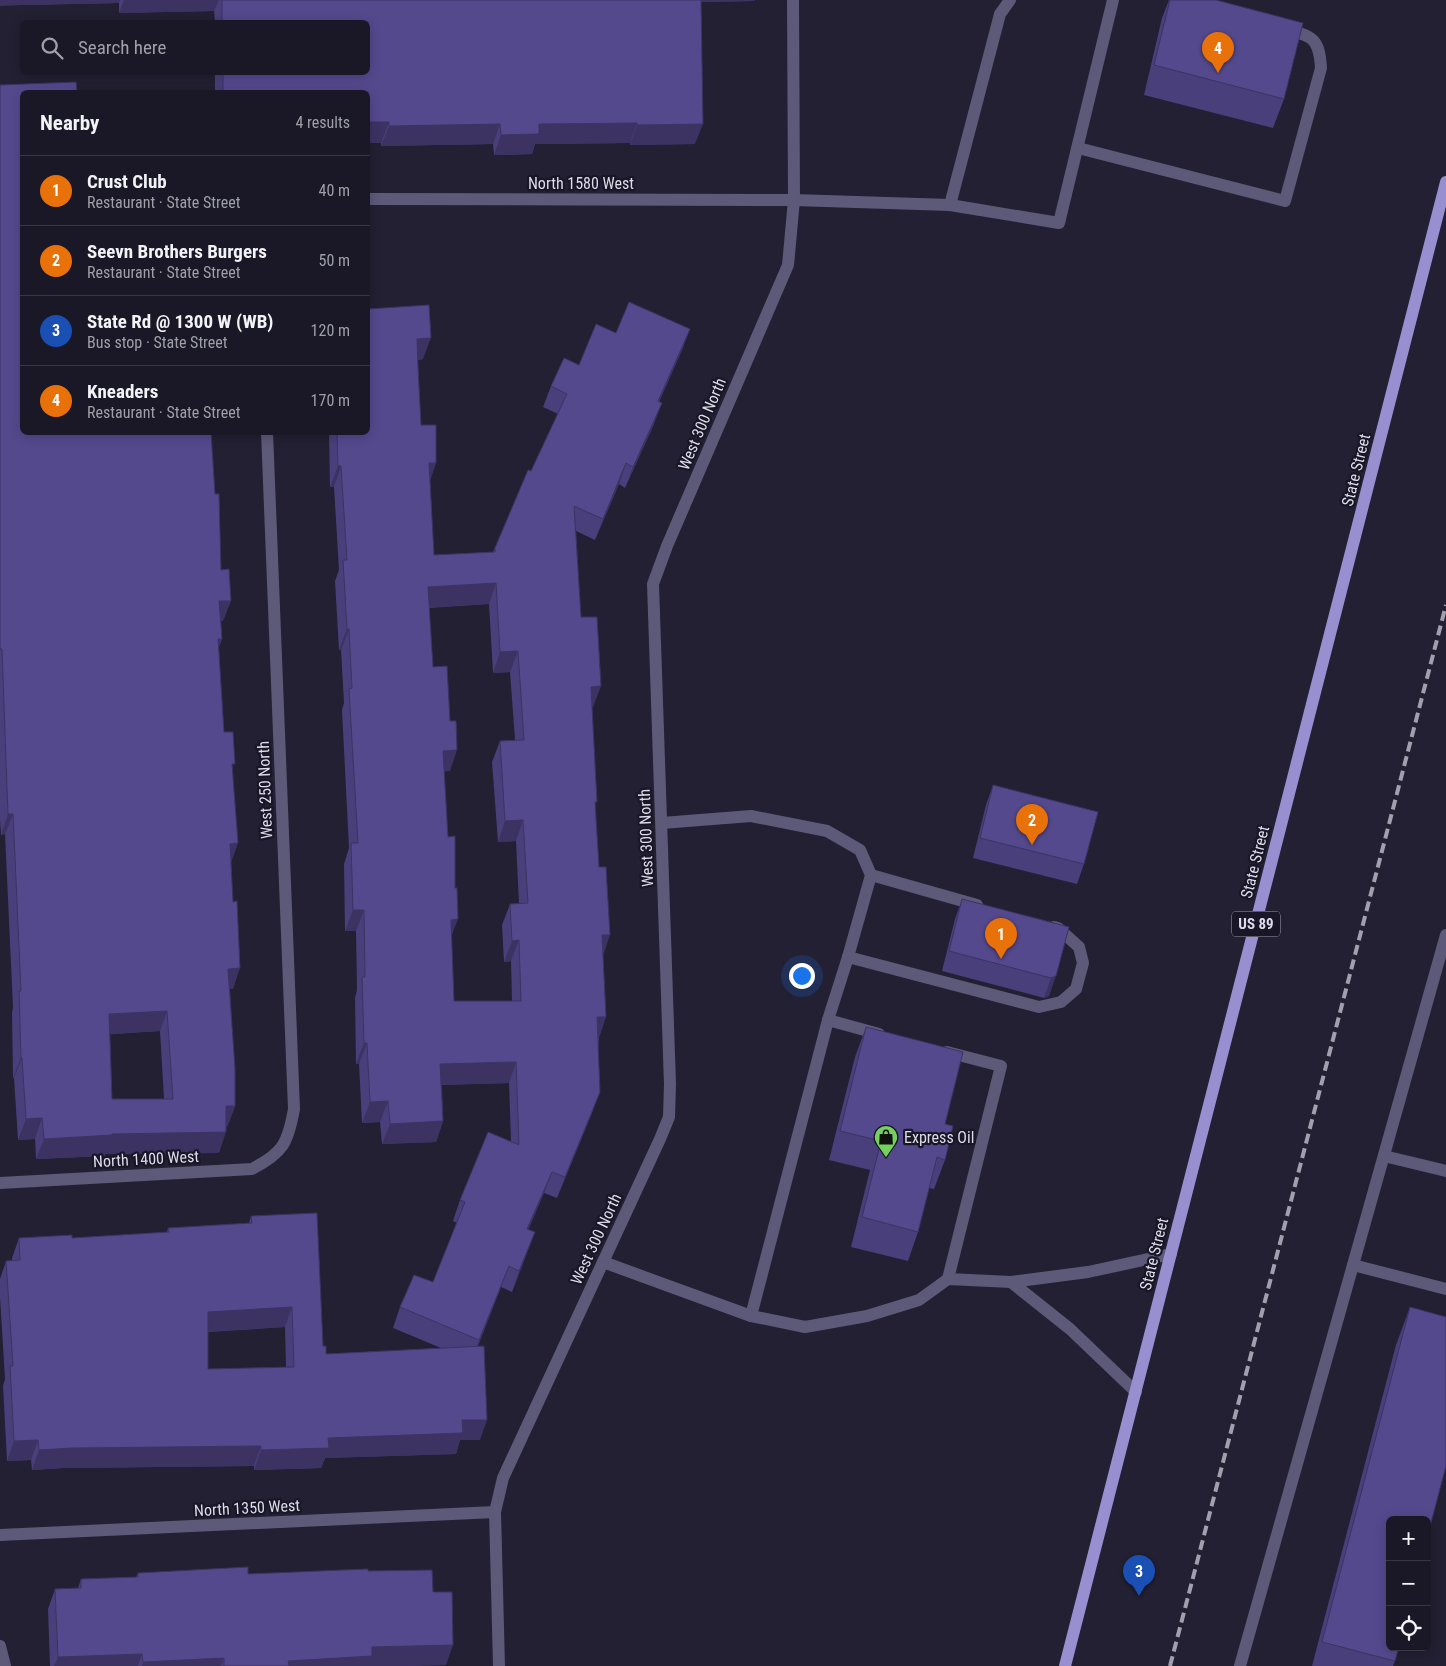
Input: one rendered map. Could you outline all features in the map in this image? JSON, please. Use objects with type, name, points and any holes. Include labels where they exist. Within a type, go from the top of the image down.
[{"type":"main road","name":"State Street","points":[[1065,1666],[1446,182]]},
{"type":"street","name":"West 300 North","points":[[499,1666],[494,1512],[503,1478],[669,1117],[670,1084],[653,584],[667,546],[788,265],[794,200],[793,0]]},
{"type":"street","points":[[950,205],[1000,14],[1010,0]]},
{"type":"street","points":[[1113,0],[1078,148],[1285,200],[1321,68],[1320,49],[1307,34],[1270,25]]},
{"type":"street","name":"North 1580 West","points":[[370,199],[794,200],[950,205],[1059,224],[1078,148]]},
{"type":"street","name":"West 250 North","points":[[267,435],[294,1109],[284,1144]]},
{"type":"street","points":[[662,823],[751,816],[827,831],[860,850],[871,875],[828,1020],[752,1316]]},
{"type":"street","points":[[871,875],[993,910]]},
{"type":"street","points":[[848,957],[1039,1007],[1061,1002],[1076,988],[1083,964],[1078,947],[1058,928],[1040,923]]},
{"type":"street","points":[[1240,1666],[1446,935]]},
{"type":"street","points":[[828,1020],[895,1038]]},
{"type":"street","points":[[934,1048],[1001,1066],[948,1279]]},
{"type":"street","name":"North 1400 West","points":[[0,1183],[252,1169],[272,1159],[284,1144]]},
{"type":"street","points":[[1384,1156],[1446,1171]]},
{"type":"street","points":[[603,1262],[752,1316],[805,1327],[867,1316],[919,1300],[948,1279],[1011,1282],[1088,1272],[1171,1254]]},
{"type":"street","points":[[1353,1265],[1446,1290]]},
{"type":"street","points":[[1011,1282],[1070,1329],[1136,1392]]},
{"type":"street","name":"North 1350 West","points":[[0,1535],[494,1512]]},
{"type":"street","points":[[0,1646],[5,1666]]},
{"type":"building","points":[[222,0],[701,0],[703,124],[539,124],[539,134],[501,135],[500,124],[389,126],[389,122],[370,122],[370,90],[223,90],[223,75],[370,75],[370,20],[222,20]]},
{"type":"building","points":[[1170,0],[1216,0],[1303,23],[1284,99],[1154,65]]},
{"type":"building","points":[[76,82],[77,90],[20,90],[20,435],[211,435],[215,494],[219,494],[221,570],[229,569],[231,601],[219,601],[222,639],[218,639],[224,732],[233,732],[235,764],[232,764],[238,843],[230,844],[233,902],[237,901],[240,968],[228,969],[235,1068],[235,1106],[226,1106],[226,1132],[112,1134],[44,1139],[42,1118],[26,1119],[21,1058],[19,991],[21,991],[13,814],[8,814],[2,649],[0,649],[0,85]],"holes":[[[167,1011],[173,1099],[112,1099],[109,1014]]]},
{"type":"building","points":[[629,302],[690,329],[658,401],[662,403],[633,467],[626,463],[603,519],[574,506],[581,617],[597,617],[601,686],[591,687],[599,867],[606,867],[610,935],[602,935],[606,1017],[597,1017],[600,1092],[565,1177],[552,1172],[527,1229],[535,1232],[519,1271],[509,1266],[479,1340],[400,1307],[414,1275],[433,1282],[465,1202],[460,1200],[488,1132],[519,1145],[516,1062],[440,1064],[443,1121],[390,1124],[388,1101],[370,1102],[367,1043],[364,1043],[362,977],[365,977],[364,910],[353,910],[351,843],[358,843],[349,689],[352,688],[349,629],[347,629],[343,560],[347,560],[341,466],[338,466],[337,435],[370,435],[370,309],[429,305],[431,338],[417,339],[421,425],[436,425],[436,463],[429,463],[434,555],[495,552],[528,470],[531,471],[567,394],[551,386],[564,358],[579,365],[596,324],[616,333]],"holes":[[[496,583],[500,652],[518,651],[524,740],[500,741],[505,821],[523,820],[528,903],[510,904],[512,941],[519,940],[521,1001],[454,1001],[451,920],[458,919],[457,888],[455,888],[455,836],[448,837],[443,751],[457,750],[456,721],[450,721],[447,666],[433,667],[428,587]]]},
{"type":"building","points":[[993,785],[1098,812],[1084,864],[980,838]]},
{"type":"building","points":[[962,899],[1069,927],[1056,976],[1051,978],[949,951]]},
{"type":"building","name":"Express Oil","points":[[866,1027],[963,1052],[945,1124],[953,1126],[945,1160],[937,1157],[918,1232],[862,1217],[881,1141],[840,1131]]},
{"type":"building","points":[[317,1213],[323,1346],[326,1346],[326,1354],[484,1346],[487,1420],[462,1420],[463,1433],[328,1438],[329,1448],[261,1450],[261,1446],[39,1450],[38,1440],[14,1441],[10,1366],[13,1366],[6,1261],[20,1260],[19,1238],[72,1235],[72,1238],[169,1232],[168,1228],[252,1223],[251,1216]],"holes":[[[292,1307],[294,1367],[208,1369],[208,1312]]]},
{"type":"building","points":[[1410,1307],[1446,1317],[1446,1466],[1431,1523],[1431,1516],[1386,1516],[1386,1651],[1398,1651],[1395,1661],[1322,1642]]},
{"type":"building","points":[[248,1567],[248,1574],[368,1569],[368,1571],[432,1570],[433,1592],[452,1592],[453,1645],[372,1647],[372,1656],[288,1661],[289,1666],[224,1666],[224,1658],[143,1662],[142,1654],[58,1657],[55,1589],[81,1588],[81,1579],[138,1577],[138,1573]]},
{"type":"railway","points":[[1170,1666],[1446,605]]},
{"type":"place","name":"Kneaders","points":[[1218,73]]},
{"type":"place","name":"Seevn Brothers Burgers","points":[[1032,845]]},
{"type":"place","name":"Crust Club","points":[[1001,959]]},
{"type":"place","name":"Express Oil","points":[[886,1158]]},
{"type":"place","name":"State Rd @ 1300 W (WB)","points":[[1139,1596]]}]
